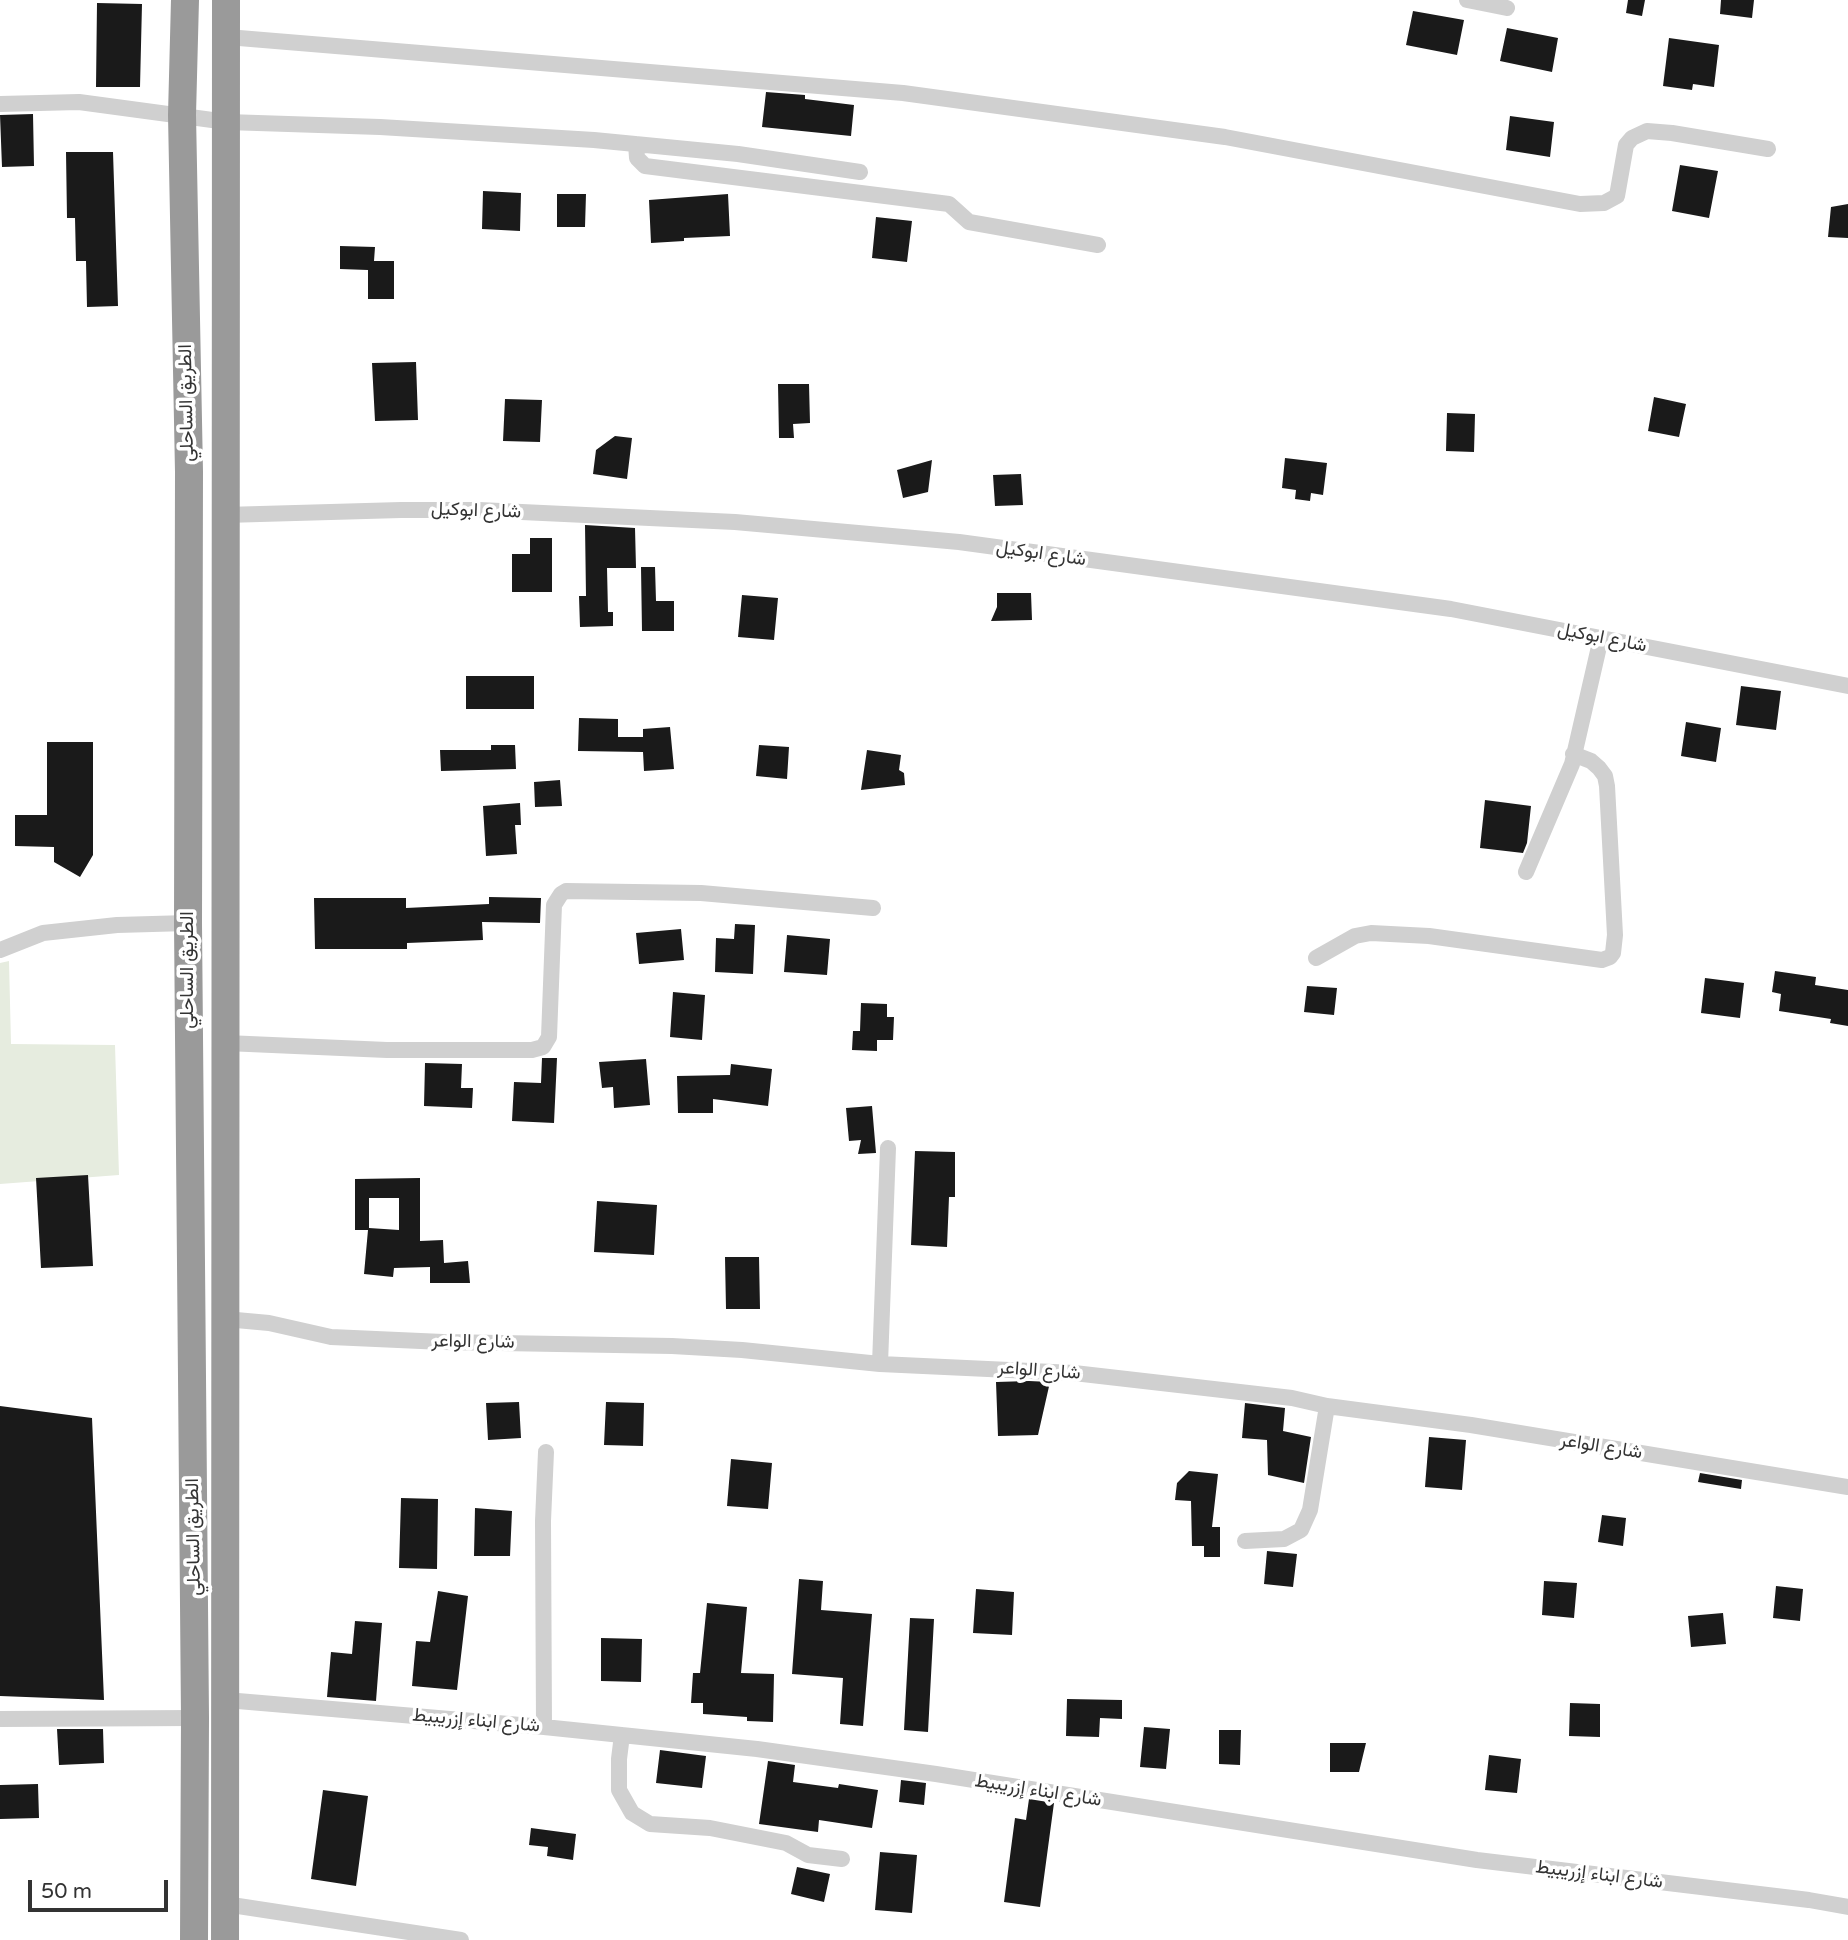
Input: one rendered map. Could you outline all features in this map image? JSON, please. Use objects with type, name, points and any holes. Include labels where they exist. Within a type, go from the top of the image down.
[{"type":"highway","name":"الطريق الساحلي","points":[[185,0],[182,116],[188,472],[194,1940]]},
{"type":"highway","name":"الطريق الساحلي","points":[[225,1940],[226,0]]},
{"type":"street","points":[[1467,0],[1507,8]]},
{"type":"street","points":[[227,37],[903,93],[1225,137],[1580,204],[1604,203],[1617,196],[1626,145],[1632,138],[1647,131],[1768,149]]},
{"type":"street","points":[[0,104],[79,102],[227,122],[380,127],[636,144],[738,154],[860,172]]},
{"type":"street","points":[[636,144],[637,158],[645,166],[949,204],[970,222],[1098,245]]},
{"type":"street","name":"شارع ابوكيل","points":[[225,515],[441,509],[735,522],[959,542],[1451,609],[1848,686]]},
{"type":"street","points":[[1526,872],[1573,754],[1601,638]]},
{"type":"street","points":[[1316,958],[1355,936],[1371,933],[1429,936],[1602,960],[1610,957],[1615,936],[1607,786],[1605,776],[1599,768],[1591,761],[1573,754]]},
{"type":"street","points":[[226,1043],[387,1050],[533,1050],[543,1047],[549,1037],[554,905],[566,891],[701,893],[873,908]]},
{"type":"street","points":[[0,950],[43,933],[117,925],[188,923]]},
{"type":"street","points":[[880,1364],[888,1149]]},
{"type":"street","name":"شارع الواعر","points":[[225,1320],[269,1323],[331,1336],[443,1342],[683,1346],[880,1364],[1074,1373],[1292,1398],[1327,1406],[1471,1425],[1848,1487]]},
{"type":"street","points":[[1245,1541],[1284,1539],[1301,1530],[1310,1510],[1327,1406]]},
{"type":"street","points":[[544,1727],[543,1521],[546,1452]]},
{"type":"street","name":"شارع ابناء إزريبيط","points":[[226,1700],[544,1727],[757,1749],[922,1772],[1477,1860],[1809,1900],[1848,1908]]},
{"type":"street","points":[[0,1719],[195,1718]]},
{"type":"street","points":[[622,1735],[619,1790],[632,1813],[650,1824],[710,1828],[786,1843],[808,1855],[842,1860]]},
{"type":"street","points":[[225,1904],[461,1940]]},
{"type":"shaded area","points":[[9,961],[11,1044],[115,1045],[119,1175],[0,1184],[0,963]]},
{"type":"building","points":[[1628,0],[1645,0],[1642,16],[1626,13]]},
{"type":"building","points":[[1721,0],[1754,0],[1752,18],[1720,14]]},
{"type":"building","points":[[97,3],[142,4],[140,87],[96,87]]},
{"type":"building","points":[[1413,11],[1464,20],[1457,55],[1406,45]]},
{"type":"building","points":[[1507,28],[1558,38],[1552,72],[1500,61]]},
{"type":"building","points":[[1669,38],[1719,45],[1714,87],[1693,84],[1692,90],[1663,86]]},
{"type":"building","points":[[766,92],[805,95],[805,99],[854,105],[851,136],[762,127]]},
{"type":"building","points":[[33,114],[34,166],[2,167],[0,115]]},
{"type":"building","points":[[1510,116],[1554,122],[1550,157],[1506,150]]},
{"type":"building","points":[[66,152],[113,152],[118,306],[87,307],[86,261],[76,261],[75,218],[67,218]]},
{"type":"building","points":[[1680,165],[1718,171],[1709,218],[1672,211]]},
{"type":"building","points":[[483,191],[521,193],[520,231],[482,229]]},
{"type":"building","points":[[557,194],[586,194],[585,227],[557,227]]},
{"type":"building","points":[[728,194],[730,236],[651,243],[649,200]]},
{"type":"building","points":[[1848,204],[1848,238],[1828,237],[1831,207]]},
{"type":"building","points":[[876,217],[912,221],[907,262],[872,258]]},
{"type":"building","points":[[340,246],[375,247],[374,261],[394,261],[394,299],[368,299],[368,270],[340,269]]},
{"type":"building","points":[[416,362],[418,420],[375,421],[372,363]]},
{"type":"building","points":[[778,384],[809,384],[810,423],[793,424],[794,438],[779,438]]},
{"type":"building","points":[[1654,397],[1686,404],[1679,437],[1648,431]]},
{"type":"building","points":[[505,399],[542,400],[540,442],[503,441]]},
{"type":"building","points":[[1447,413],[1475,414],[1474,452],[1446,451]]},
{"type":"building","points":[[615,436],[632,438],[627,479],[593,474],[596,450]]},
{"type":"building","points":[[1285,458],[1327,463],[1323,495],[1311,493],[1310,501],[1295,499],[1296,490],[1282,488]]},
{"type":"building","points":[[932,460],[928,492],[903,498],[897,470]]},
{"type":"building","points":[[1021,474],[1023,505],[995,506],[993,475]]},
{"type":"building","points":[[585,525],[635,528],[636,568],[607,568],[608,612],[613,612],[613,626],[580,627],[579,596],[586,596]]},
{"type":"building","points":[[530,538],[552,538],[552,592],[512,592],[512,554],[530,554]]},
{"type":"building","points":[[641,567],[655,567],[656,601],[674,601],[674,631],[642,631]]},
{"type":"building","points":[[997,593],[1031,593],[1032,620],[991,621],[997,607]]},
{"type":"building","points":[[742,595],[778,598],[774,640],[738,637]]},
{"type":"building","points":[[466,676],[534,676],[534,709],[466,709]]},
{"type":"building","points":[[1741,686],[1781,691],[1776,730],[1736,725]]},
{"type":"building","points":[[579,718],[618,719],[618,737],[643,737],[643,729],[670,727],[674,769],[644,771],[643,752],[578,751]]},
{"type":"building","points":[[1686,722],[1721,728],[1716,762],[1681,756]]},
{"type":"building","points":[[47,742],[93,742],[93,855],[80,877],[54,862],[54,847],[15,846],[15,815],[47,815]]},
{"type":"building","points":[[491,745],[515,745],[516,769],[441,771],[440,750],[491,750]]},
{"type":"building","points":[[759,745],[789,747],[787,779],[756,776]]},
{"type":"building","points":[[867,750],[901,755],[899,770],[904,773],[905,785],[861,790]]},
{"type":"building","points":[[560,780],[562,806],[535,807],[534,782]]},
{"type":"building","points":[[1485,800],[1531,806],[1527,843],[1523,853],[1480,848]]},
{"type":"building","points":[[520,803],[521,825],[515,825],[517,854],[486,856],[483,806]]},
{"type":"building","points":[[489,897],[541,898],[540,923],[482,922],[483,940],[407,943],[407,949],[315,949],[314,898],[406,898],[406,908],[489,904]]},
{"type":"building","points":[[735,924],[755,925],[753,974],[715,972],[716,938],[734,939]]},
{"type":"building","points":[[681,929],[684,960],[639,964],[636,933]]},
{"type":"building","points":[[787,935],[830,939],[827,975],[784,972]]},
{"type":"building","points":[[1775,971],[1816,977],[1815,985],[1848,990],[1848,1026],[1830,1023],[1831,1019],[1779,1011],[1781,994],[1772,992]]},
{"type":"building","points":[[1705,978],[1744,983],[1740,1018],[1701,1013]]},
{"type":"building","points":[[1307,986],[1337,988],[1334,1015],[1304,1012]]},
{"type":"building","points":[[673,992],[705,995],[702,1040],[670,1037]]},
{"type":"building","points":[[861,1003],[887,1004],[887,1017],[894,1017],[893,1040],[877,1040],[877,1051],[852,1050],[853,1031],[860,1031]]},
{"type":"building","points":[[542,1058],[557,1058],[554,1123],[512,1121],[514,1082],[541,1083]]},
{"type":"building","points":[[646,1059],[650,1105],[614,1108],[613,1087],[602,1088],[599,1062]]},
{"type":"building","points":[[425,1063],[462,1064],[461,1088],[473,1088],[472,1108],[424,1106]]},
{"type":"building","points":[[731,1064],[772,1069],[768,1106],[713,1099],[713,1113],[678,1113],[677,1076],[730,1075]]},
{"type":"building","points":[[872,1106],[876,1153],[858,1154],[861,1140],[849,1141],[846,1108]]},
{"type":"building","points":[[915,1151],[955,1152],[955,1197],[949,1197],[947,1247],[911,1245]]},
{"type":"building","points":[[88,1175],[93,1266],[41,1268],[36,1178]]},
{"type":"building","points":[[420,1178],[420,1241],[443,1240],[444,1263],[468,1261],[470,1283],[430,1283],[430,1267],[394,1268],[393,1277],[364,1274],[368,1230],[355,1230],[355,1179]],"holes":[[[369,1198],[399,1198],[399,1230],[369,1228]]]},
{"type":"building","points":[[597,1201],[657,1205],[654,1255],[594,1252]]},
{"type":"building","points":[[725,1257],[759,1257],[760,1309],[726,1309]]},
{"type":"building","points":[[996,1382],[1050,1382],[1038,1435],[998,1436]]},
{"type":"building","points":[[519,1402],[521,1438],[488,1440],[486,1403]]},
{"type":"building","points":[[606,1402],[644,1403],[643,1446],[604,1445]]},
{"type":"building","points":[[1245,1403],[1285,1408],[1283,1431],[1311,1437],[1304,1483],[1268,1475],[1267,1440],[1242,1438]]},
{"type":"building","points":[[0,1406],[92,1418],[104,1700],[0,1696]]},
{"type":"building","points":[[1429,1437],[1466,1440],[1462,1490],[1425,1487]]},
{"type":"building","points":[[731,1459],[772,1463],[768,1509],[727,1506]]},
{"type":"building","points":[[1189,1471],[1218,1474],[1212,1527],[1220,1527],[1220,1557],[1204,1557],[1204,1546],[1192,1546],[1191,1501],[1175,1500],[1177,1483]]},
{"type":"building","points":[[1700,1473],[1742,1480],[1741,1489],[1698,1482]]},
{"type":"building","points":[[401,1498],[438,1499],[437,1569],[399,1568]]},
{"type":"building","points":[[475,1508],[512,1511],[510,1556],[474,1556]]},
{"type":"building","points":[[1602,1515],[1626,1518],[1623,1546],[1598,1542]]},
{"type":"building","points":[[1267,1551],[1297,1554],[1293,1587],[1264,1584]]},
{"type":"building","points":[[799,1579],[823,1581],[821,1610],[872,1614],[863,1726],[840,1724],[843,1678],[792,1674]]},
{"type":"building","points":[[1544,1581],[1577,1583],[1574,1618],[1542,1615]]},
{"type":"building","points":[[1776,1586],[1803,1589],[1800,1621],[1773,1618]]},
{"type":"building","points":[[976,1589],[1014,1592],[1012,1635],[973,1633]]},
{"type":"building","points":[[438,1591],[468,1596],[457,1690],[412,1686],[416,1641],[430,1642]]},
{"type":"building","points":[[707,1603],[747,1607],[741,1673],[774,1674],[773,1722],[703,1714],[703,1703],[691,1703],[693,1673],[700,1673]]},
{"type":"building","points":[[1723,1613],[1726,1644],[1691,1647],[1688,1616]]},
{"type":"building","points":[[910,1618],[934,1619],[928,1732],[904,1730]]},
{"type":"building","points":[[355,1621],[382,1623],[376,1701],[327,1697],[331,1652],[352,1654]]},
{"type":"building","points":[[601,1638],[642,1639],[641,1682],[601,1681]]},
{"type":"building","points":[[1067,1699],[1122,1700],[1122,1719],[1100,1718],[1099,1737],[1066,1736]]},
{"type":"building","points":[[1570,1703],[1600,1704],[1600,1737],[1569,1736]]},
{"type":"building","points":[[1144,1727],[1170,1729],[1166,1769],[1140,1767]]},
{"type":"building","points":[[57,1729],[103,1729],[104,1763],[59,1765]]},
{"type":"building","points":[[1219,1730],[1241,1730],[1240,1765],[1219,1764]]},
{"type":"building","points":[[1330,1743],[1366,1743],[1359,1772],[1330,1772]]},
{"type":"building","points":[[660,1750],[706,1756],[702,1788],[656,1783]]},
{"type":"building","points":[[1489,1755],[1521,1759],[1517,1793],[1485,1790]]},
{"type":"building","points":[[768,1761],[795,1765],[793,1782],[838,1788],[839,1784],[878,1790],[872,1828],[819,1820],[818,1832],[759,1824]]},
{"type":"building","points":[[901,1780],[926,1783],[924,1805],[899,1802]]},
{"type":"building","points":[[38,1784],[39,1818],[0,1819],[0,1785]]},
{"type":"building","points":[[323,1790],[368,1796],[356,1886],[311,1879]]},
{"type":"building","points":[[1029,1799],[1054,1803],[1040,1907],[1004,1902],[1015,1818],[1026,1820]]},
{"type":"building","points":[[531,1828],[576,1834],[573,1860],[547,1856],[548,1847],[529,1845]]},
{"type":"building","points":[[880,1852],[917,1855],[912,1913],[875,1910]]},
{"type":"building","points":[[797,1867],[830,1874],[824,1902],[791,1894]]}]
